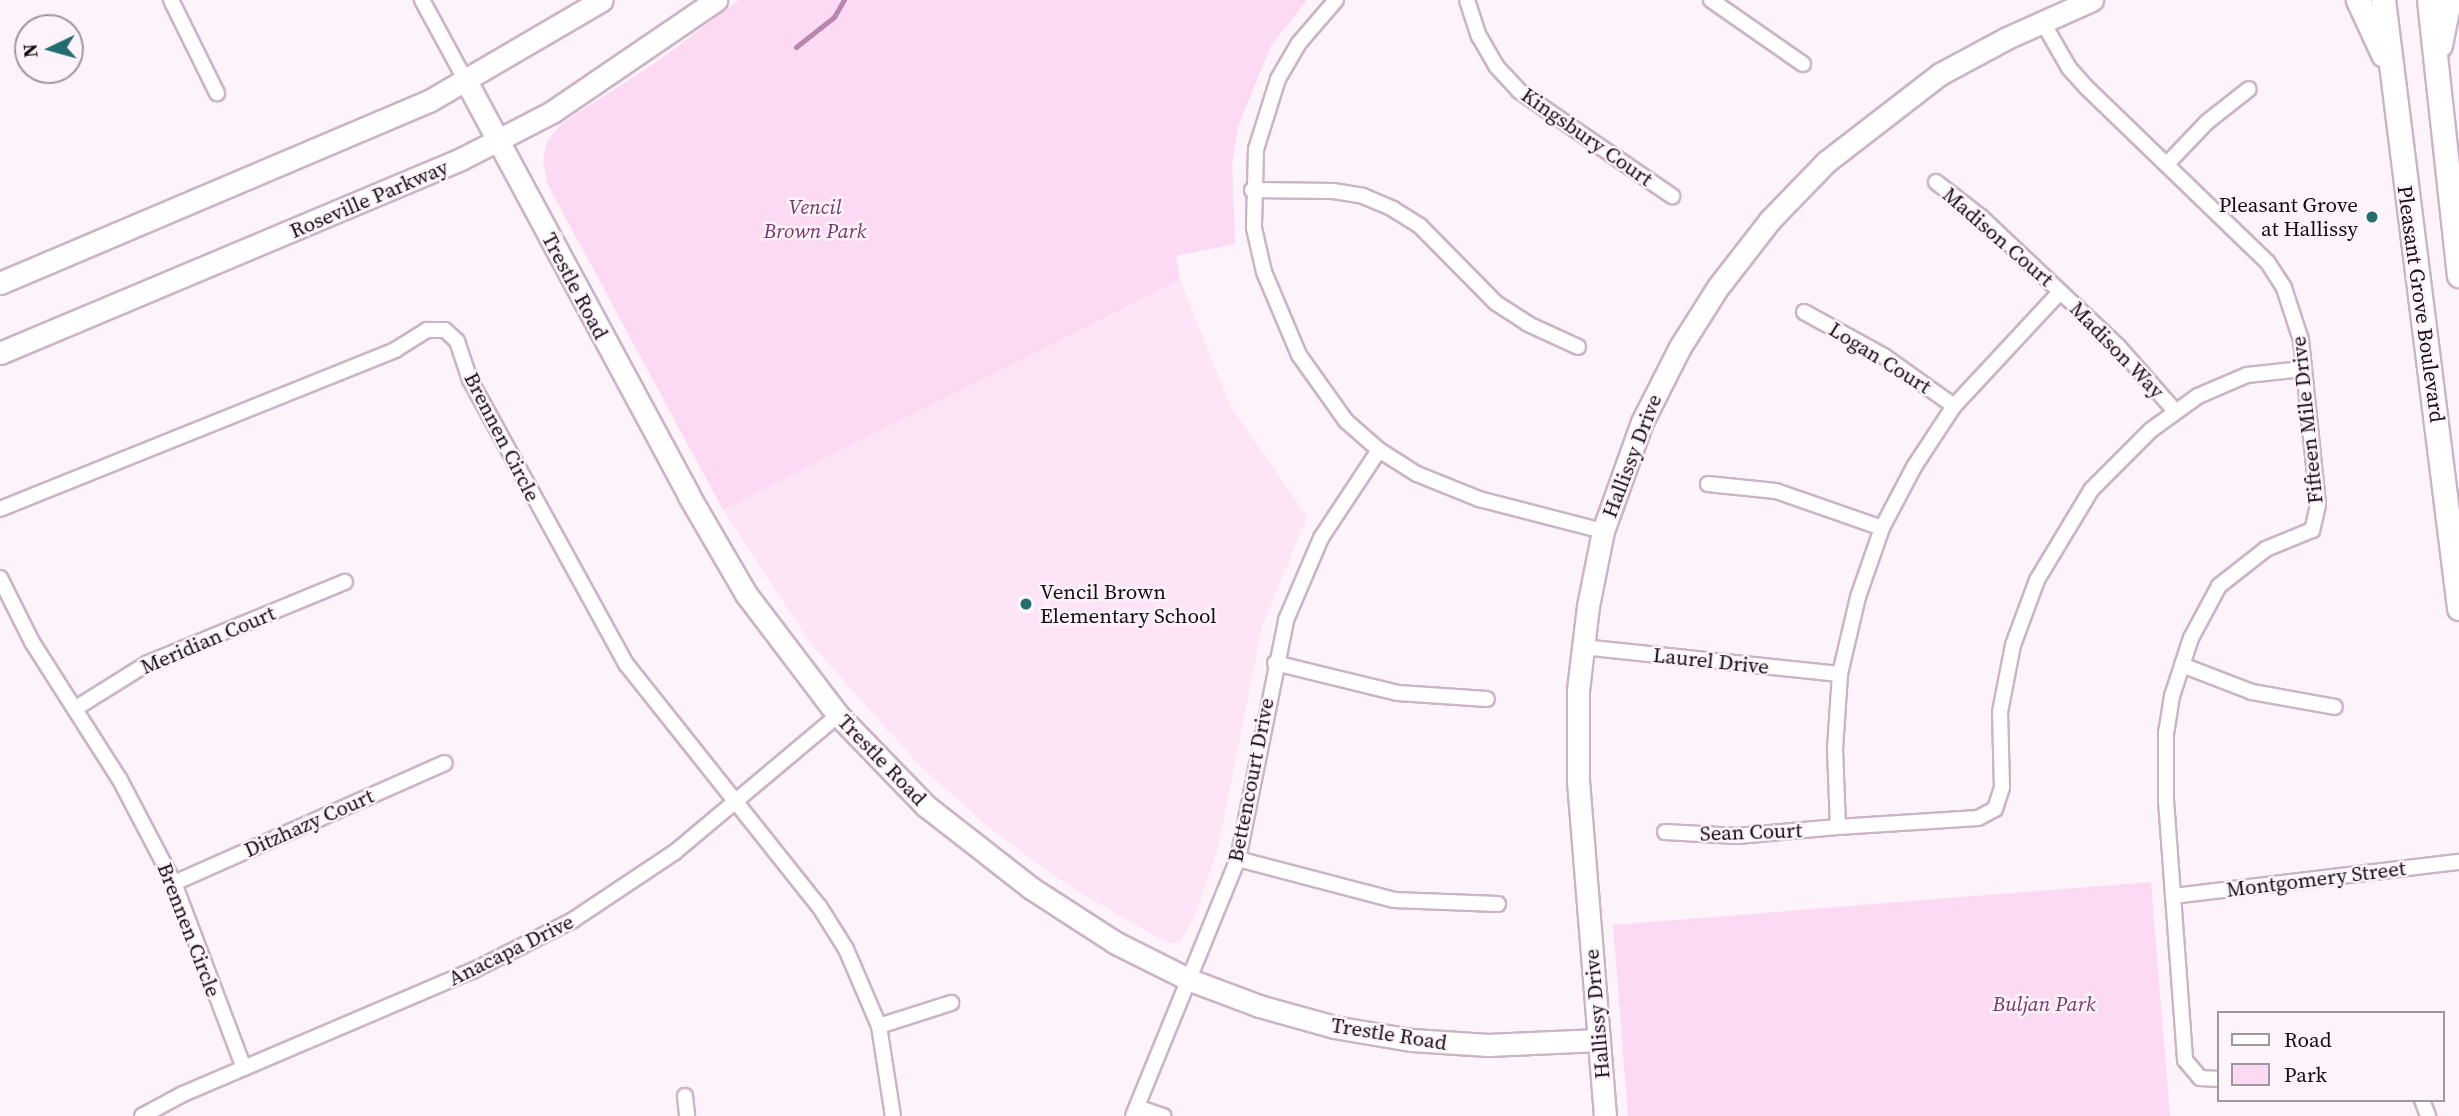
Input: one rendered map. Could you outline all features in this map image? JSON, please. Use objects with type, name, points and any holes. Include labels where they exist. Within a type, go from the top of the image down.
[{"type":"main road","points":[[2358,0],[2392,73]]},
{"type":"main road","name":"Pleasant Grove Boulevard","points":[[2383,0],[2459,608]]},
{"type":"main road","name":"Pleasant Grove Boulevard","points":[[2428,0],[2459,275]]},
{"type":"main road","points":[[2436,66],[2449,0]]},
{"type":"street","points":[[171,0],[217,93]]},
{"type":"street","points":[[422,0],[466,81]]},
{"type":"street","points":[[0,283],[378,125],[466,81],[602,0]]},
{"type":"street","name":"Roseville Parkway","points":[[0,354],[408,185],[551,112],[716,0]]},
{"type":"street","points":[[1336,0],[1299,43],[1278,79],[1255,149],[1252,190],[1264,271],[1299,355],[1346,421],[1379,450],[1449,489],[1603,531]]},
{"type":"street","name":"Kingsbury Court","points":[[1467,0],[1479,36],[1496,66],[1520,91],[1672,196]]},
{"type":"street","points":[[1711,0],[1803,64]]},
{"type":"street","name":"Hallissy Drive","points":[[1605,1116],[1578,782],[1582,647],[1603,531],[1629,453],[1661,380],[1718,287],[1770,220],[1826,162],[1889,110],[1940,74],[2042,21],[2092,0]]},
{"type":"street","name":"Fifteen Mile Drive","points":[[2042,21],[2069,68],[2268,263],[2295,314],[2318,505],[2312,530],[2292,541],[2266,549],[2229,576],[2204,611],[2172,696],[2164,766],[2185,1060],[2200,1078],[2218,1079]]},
{"type":"street","name":"Trestle Road","points":[[466,81],[718,548],[771,631],[838,715],[926,806],[991,858],[1097,931],[1189,980],[1259,1006],[1376,1035],[1488,1045],[1599,1040]]},
{"type":"street","points":[[2167,164],[2207,122],[2249,89]]},
{"type":"street","name":"Madison Court","points":[[1936,182],[1981,217],[2060,292]]},
{"type":"street","points":[[1252,190],[1333,191],[1363,196],[1393,209],[1420,226],[1496,303],[1528,324],[1578,347]]},
{"type":"street","points":[[1838,827],[1835,750],[1840,674],[1858,597],[1882,528],[1914,467],[1954,406],[2060,292]]},
{"type":"street","name":"Madison Way","points":[[2060,292],[2118,346],[2174,410]]},
{"type":"street","name":"Logan Court","points":[[1804,312],[1884,356],[1954,406]]},
{"type":"street","name":"Brennen Circle","points":[[0,509],[395,350],[426,330],[444,330],[457,341],[470,380],[627,665],[825,917],[846,949],[879,1026],[893,1116]]},
{"type":"street","points":[[2174,410],[2229,381],[2303,369]]},
{"type":"street","name":"Sean Court","points":[[1665,832],[1737,836],[1978,818],[1995,809],[2001,788],[2000,712],[2013,645],[2037,580],[2092,489],[2174,410]]},
{"type":"street","name":"Bettencourt Drive","points":[[1135,1112],[1238,859],[1275,663],[1286,620],[1321,538],[1379,450]]},
{"type":"street","points":[[1708,484],[1776,491],[1882,528]]},
{"type":"street","name":"Brennen Circle","points":[[0,578],[32,642],[76,708],[173,883],[244,1068]]},
{"type":"street","name":"Meridian Court","points":[[76,708],[148,663],[345,582]]},
{"type":"street","name":"Laurel Drive","points":[[1582,647],[1840,674]]},
{"type":"street","points":[[1275,663],[1398,694],[1487,699]]},
{"type":"street","points":[[2182,665],[2252,692],[2335,707]]},
{"type":"street","name":"Anacapa Drive","points":[[142,1116],[244,1068],[522,948],[626,888],[736,803],[838,715]]},
{"type":"street","name":"Ditzhazy Court","points":[[173,883],[445,763]]},
{"type":"street","points":[[1238,859],[1394,900],[1498,904]]},
{"type":"street","name":"Montgomery Street","points":[[2173,896],[2459,862]]},
{"type":"street","points":[[879,1026],[951,1003]]},
{"type":"street","points":[[685,1096],[687,1116]]},
{"type":"street","points":[[1135,1112],[1163,1116]]},
{"type":"shaded area","name":"Vencil Brown Elementary School","points":[[1180,280],[1231,407],[1307,517],[1262,627],[1218,848],[1196,913],[1180,943],[1167,943],[1067,885],[992,830],[922,768],[810,643],[723,510]]},
{"type":"green space","name":"Vencil Brown Park","points":[[739,0],[1307,0],[1271,46],[1239,124],[1232,162],[1235,244],[1176,256],[1180,280],[723,510],[548,185],[543,161],[547,142],[561,124],[661,59]]},
{"type":"green space","name":"Buljan Park","points":[[2151,882],[2170,1116],[1628,1116],[1613,925]]},
{"type":"waterway","points":[[796,47],[834,17],[844,0]]},
{"type":"place","name":"Pleasant Grove at Hallissy","points":[[2372,217]]},
{"type":"place","name":"Vencil Brown Elementary School","points":[[1026,604]]}]
